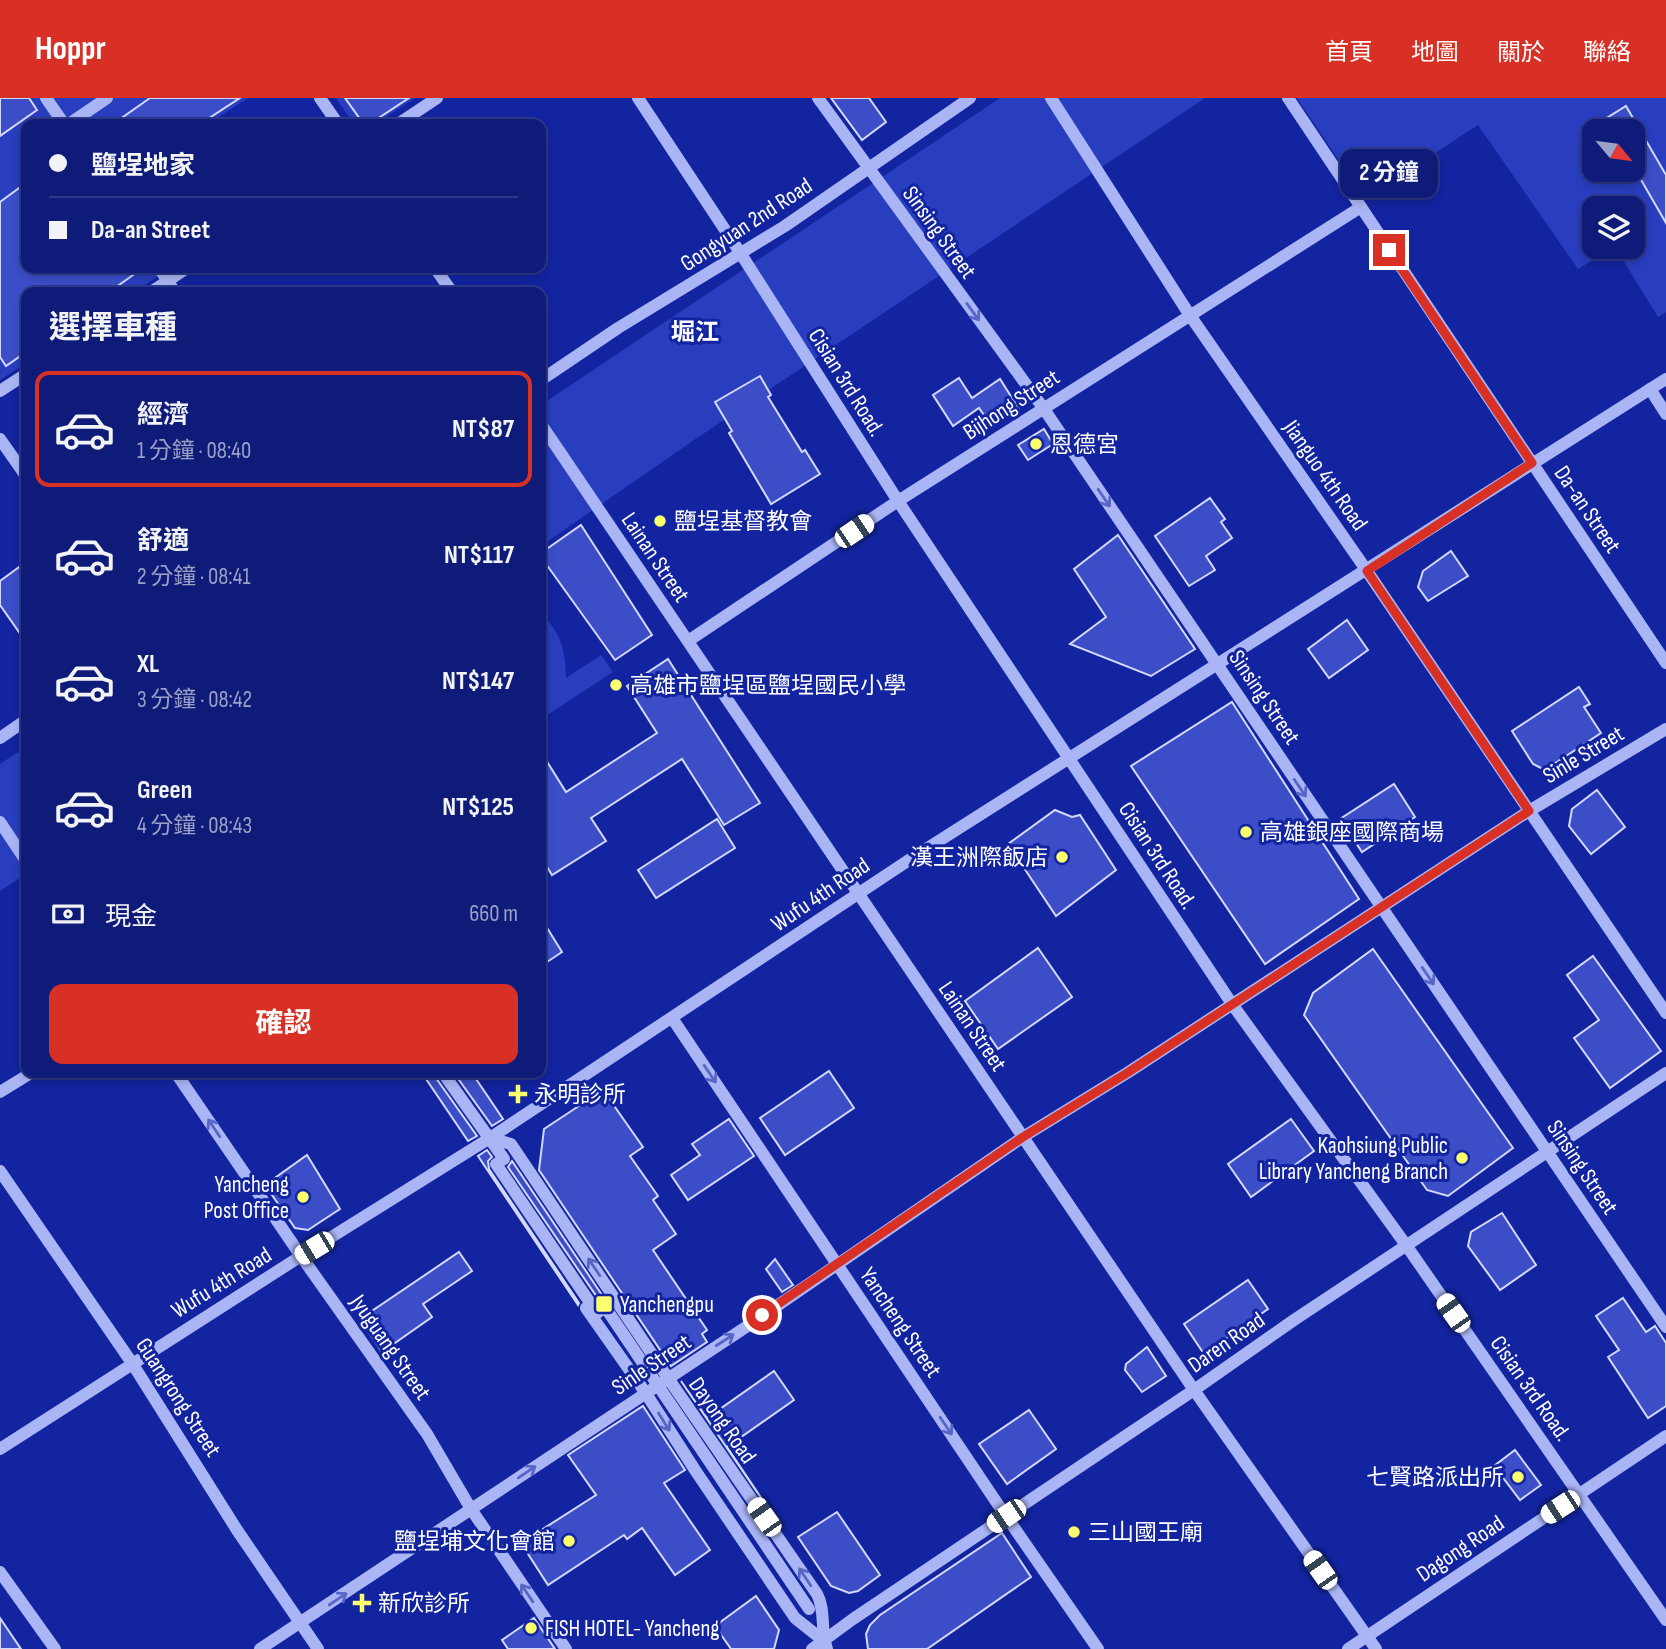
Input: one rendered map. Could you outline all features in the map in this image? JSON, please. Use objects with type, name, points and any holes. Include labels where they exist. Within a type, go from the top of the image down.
[{"type":"street","points":[[46,98],[62,119]]},
{"type":"street","points":[[74,119],[107,98]]},
{"type":"street","points":[[320,98],[335,119]]},
{"type":"street","points":[[406,119],[437,98]]},
{"type":"street","name":"Cisian 3rd Road.","points":[[638,98],[898,501],[1231,1004],[1406,1245],[1666,1620]]},
{"type":"street","name":"Sinsing Street","points":[[818,98],[1044,409],[1666,1327]]},
{"type":"street","name":"Gongyuan 2nd Road","points":[[546,377],[618,328],[741,254],[970,98]]},
{"type":"street","name":"Jianguo 4th Road","points":[[1051,98],[1189,314],[1367,571],[1666,1013]]},
{"type":"street","name":"Da-an Street","points":[[1288,98],[1666,663]]},
{"type":"street","name":"Bijhong Street","points":[[688,641],[898,501],[1361,207]]},
{"type":"street","points":[[0,391],[21,377]]},
{"type":"street","name":"Wufu 4th Road","points":[[0,1449],[490,1138],[1069,757],[1367,571],[1666,379]]},
{"type":"street","points":[[1650,389],[1666,414]]},
{"type":"street","name":"Lainan Street","points":[[546,431],[1194,1390],[1376,1649]]},
{"type":"street","points":[[0,439],[21,469]]},
{"type":"street","points":[[0,738],[21,723]]},
{"type":"street","name":"Sinle Street","points":[[260,1649],[752,1323],[1023,1137],[1529,811],[1666,729]]},
{"type":"street","points":[[0,822],[21,854]]},
{"type":"street","name":"Yancheng Street","points":[[672,1018],[1098,1649]]},
{"type":"street","name":"Daren Road","points":[[812,1649],[825,1645],[1006,1516],[1666,1073]]},
{"type":"street","points":[[0,1092],[23,1078]]},
{"type":"street","name":"Jyuguang Street","points":[[179,1078],[427,1434],[471,1509],[566,1649]]},
{"type":"street","name":"Dayong Road","points":[[447,1078],[490,1138],[489,1164],[795,1618],[825,1645]]},
{"type":"street","points":[[490,1138],[504,1159],[496,1164],[558,1256],[597,1313],[605,1307],[663,1381],[809,1609]]},
{"type":"street","name":"Dayong Road","points":[[490,1138],[511,1144],[663,1381],[817,1594],[821,1601],[825,1645]]},
{"type":"street","name":"Guangrong Street","points":[[0,1171],[132,1363],[237,1530],[318,1649]]},
{"type":"street","name":"Dagong Road","points":[[1348,1649],[1666,1436]]},
{"type":"street","points":[[0,1572],[55,1649]]},
{"type":"shaded area","points":[[0,98],[248,98],[216,119],[21,119],[21,273],[163,273],[142,287],[21,287],[21,366],[0,380]]},
{"type":"shaded area","points":[[336,98],[415,98],[383,119],[351,119]]},
{"type":"shaded area","points":[[1000,98],[1205,98],[694,440],[546,543],[546,402]]},
{"type":"shaded area","points":[[1297,98],[1666,98],[1666,312],[1658,317],[1622,259],[1645,259],[1645,196],[1582,196],[1582,259],[1594,259],[1578,269],[1478,125],[1365,199]]},
{"type":"shaded area","points":[[546,619],[561,643],[566,678],[601,655],[613,672],[546,716]]},
{"type":"shaded area","points":[[21,750],[21,877],[0,891],[0,764]]},
{"type":"building","points":[[0,98],[29,98],[37,110],[0,136]]},
{"type":"building","points":[[150,98],[240,98],[208,119],[120,119]]},
{"type":"building","points":[[345,98],[409,98],[377,119],[360,119]]},
{"type":"building","points":[[831,98],[869,98],[886,122],[862,140]]},
{"type":"building","points":[[1626,106],[1634,119],[1605,119]]},
{"type":"building","points":[[1645,139],[1666,175],[1666,223],[1642,182],[1645,182]]},
{"type":"building","points":[[21,187],[21,273],[136,273],[116,287],[21,287],[21,356],[6,366],[0,357],[0,202]]},
{"type":"building","points":[[760,376],[771,395],[768,397],[802,452],[805,450],[820,474],[771,504],[729,433],[732,431],[715,402]]},
{"type":"building","points":[[959,378],[972,398],[1000,379],[1019,409],[992,427],[979,408],[953,426],[933,395]]},
{"type":"building","name":"恩德宮","points":[[1044,429],[1053,444],[1028,460],[1018,445]]},
{"type":"building","points":[[1210,498],[1225,519],[1221,522],[1232,538],[1206,556],[1215,570],[1189,586],[1155,536]]},
{"type":"building","points":[[581,525],[652,635],[615,660],[546,564],[546,550]]},
{"type":"building","points":[[1118,535],[1195,649],[1151,676],[1070,644],[1106,617],[1074,569]]},
{"type":"building","points":[[1451,551],[1468,576],[1428,601],[1418,587],[1423,571]]},
{"type":"building","points":[[21,566],[21,635],[0,605],[0,581]]},
{"type":"building","points":[[1347,620],[1368,650],[1329,678],[1308,649]]},
{"type":"building","points":[[668,659],[760,803],[724,825],[682,759],[591,818],[606,841],[552,875],[546,865],[546,760],[566,792],[657,733],[627,686]]},
{"type":"building","points":[[1579,687],[1590,704],[1584,707],[1601,733],[1545,770],[1533,764],[1512,731]]},
{"type":"building","name":"高雄銀座國際商場","points":[[1232,702],[1359,899],[1265,964],[1131,766]]},
{"type":"building","points":[[1394,784],[1415,817],[1362,852],[1340,819]]},
{"type":"building","points":[[1597,790],[1625,827],[1591,854],[1569,826],[1572,809]]},
{"type":"building","name":"漢王洲際飯店","points":[[1055,810],[1072,817],[1080,815],[1116,870],[1056,916],[1008,844]]},
{"type":"building","points":[[717,819],[735,848],[656,898],[638,870]]},
{"type":"building","points":[[546,926],[562,952],[546,963]]},
{"type":"building","points":[[1038,948],[1072,997],[998,1049],[965,1001]]},
{"type":"building","points":[[1373,949],[1513,1148],[1448,1196],[1427,1190],[1304,1015],[1313,993]]},
{"type":"building","points":[[1593,956],[1661,1051],[1610,1088],[1574,1038],[1599,1020],[1567,975]]},
{"type":"building","points":[[829,1071],[854,1108],[785,1155],[760,1118]]},
{"type":"building","points":[[425,1078],[436,1078],[477,1136],[468,1141]]},
{"type":"building","points":[[458,1078],[475,1078],[503,1119],[492,1126]]},
{"type":"building","points":[[603,1090],[643,1147],[630,1156],[658,1196],[653,1200],[676,1234],[653,1250],[707,1330],[702,1334],[707,1342],[671,1366],[539,1170],[544,1129]]},
{"type":"building","points":[[729,1119],[754,1156],[688,1200],[671,1175],[700,1155],[692,1144]]},
{"type":"building","points":[[1291,1119],[1314,1151],[1251,1197],[1228,1164]]},
{"type":"building","points":[[487,1150],[492,1157],[488,1161],[489,1169],[578,1305],[478,1156]]},
{"type":"building","name":"Yancheng Post Office","points":[[307,1155],[340,1209],[308,1230],[295,1228],[265,1185]]},
{"type":"building","points":[[512,1161],[604,1298],[599,1300],[508,1167]]},
{"type":"building","points":[[1502,1213],[1536,1265],[1500,1290],[1468,1246],[1471,1232]]},
{"type":"building","points":[[459,1252],[472,1271],[423,1304],[432,1317],[382,1352],[360,1319]]},
{"type":"building","points":[[775,1259],[793,1285],[782,1292],[766,1269]]},
{"type":"building","points":[[1248,1280],[1268,1309],[1204,1354],[1184,1324]]},
{"type":"building","points":[[1623,1298],[1646,1332],[1655,1326],[1666,1343],[1666,1406],[1648,1418],[1608,1357],[1619,1350],[1596,1316]]},
{"type":"building","points":[[1147,1347],[1166,1376],[1142,1392],[1125,1370],[1126,1364]]},
{"type":"building","points":[[774,1371],[794,1400],[727,1447],[772,1514],[681,1381],[707,1418]]},
{"type":"building","points":[[643,1406],[685,1470],[664,1483],[710,1550],[675,1575],[642,1528],[627,1539],[624,1535],[548,1585],[521,1543],[596,1495],[568,1455]]},
{"type":"building","points":[[1029,1410],[1056,1449],[1007,1484],[979,1444]]},
{"type":"building","name":"七賢路派出所","points":[[1515,1450],[1541,1485],[1520,1500],[1494,1466]]},
{"type":"building","points":[[837,1512],[880,1575],[858,1591],[849,1593],[831,1586],[798,1537]]},
{"type":"building","points":[[1002,1533],[1031,1577],[927,1649],[868,1649],[866,1634],[870,1625],[880,1615]]},
{"type":"building","points":[[756,1596],[779,1630],[774,1649],[731,1649],[715,1626]]},
{"type":"building","points":[[0,1618],[21,1649],[0,1649]]},
{"type":"building","name":"FISH HOTEL- Yancheng","points":[[534,1618],[555,1649],[508,1649],[502,1640]]},
{"type":"place","name":"恩德宮","points":[[1036,444]]},
{"type":"place","name":"鹽埕基督教會","points":[[660,521]]},
{"type":"place","name":"高雄市鹽埕區鹽埕國民小學","points":[[616,685]]},
{"type":"place","name":"高雄銀座國際商場","points":[[1246,832]]},
{"type":"place","name":"漢王洲際飯店","points":[[1062,857]]},
{"type":"place","name":"永明診所","points":[[518,1094]]},
{"type":"place","name":"Kaohsiung Public Library Yancheng Branch","points":[[1462,1158]]},
{"type":"place","name":"Yancheng Post Office","points":[[303,1197]]},
{"type":"place","name":"Yanchengpu","points":[[604,1304]]},
{"type":"place","name":"七賢路派出所","points":[[1518,1477]]},
{"type":"place","name":"三山國王廟","points":[[1074,1532]]},
{"type":"place","name":"鹽埕埔文化會館","points":[[569,1541]]},
{"type":"place","name":"新欣診所","points":[[362,1603]]},
{"type":"place","name":"FISH HOTEL- Yancheng","points":[[531,1628]]},
{"type":"district","name":"堀江","points":[[695,332]]},
{"type":"route","points":[[762,1315],[1023,1137],[1127,1073],[1529,811],[1367,571],[1532,463],[1389,250]]}]
